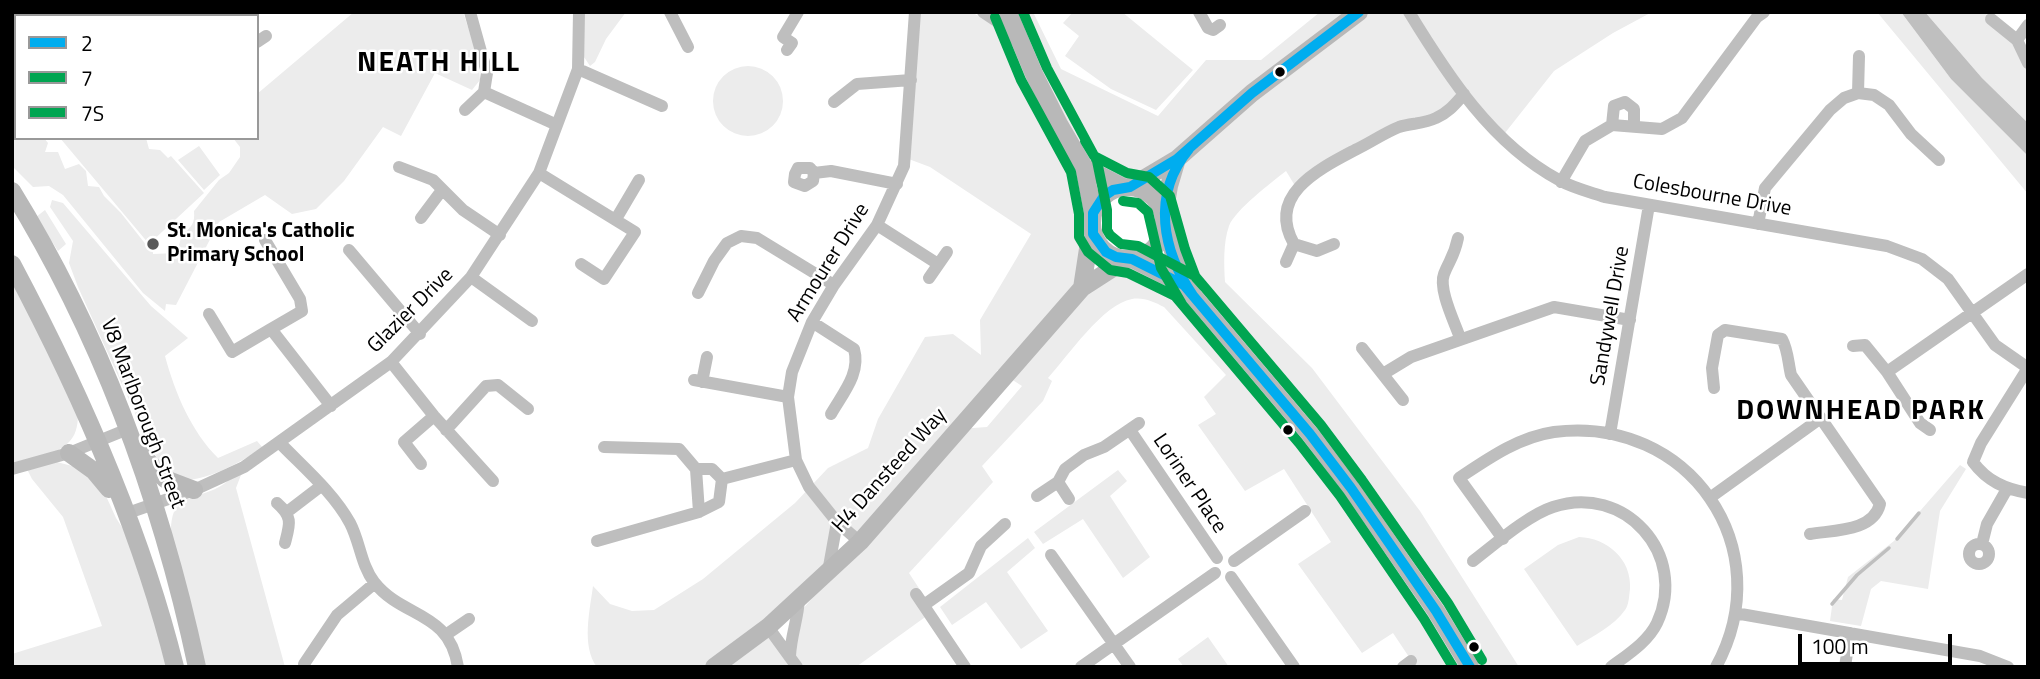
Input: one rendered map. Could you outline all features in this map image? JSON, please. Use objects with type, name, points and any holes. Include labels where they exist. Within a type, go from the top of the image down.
[{"type":"street","points":[[465,110],[484,92],[487,73],[470,12]]},
{"type":"street","name":"Glazier Drive","points":[[124,510],[194,490],[244,467],[391,362],[420,334],[471,277],[539,173],[578,69],[579,12]]},
{"type":"street","points":[[670,12],[688,47]]},
{"type":"street","points":[[787,50],[792,43],[783,37],[798,12]]},
{"type":"street","name":"Armourer Drive","points":[[860,542],[837,522],[811,491],[796,460],[788,397],[792,372],[812,323],[834,285],[877,225],[906,158],[915,12]]},
{"type":"street","points":[[983,12],[998,22],[1020,44]]},
{"type":"street","points":[[1008,12],[1020,44],[1080,161],[1093,234],[1098,244],[1116,257],[1130,259],[1184,285]]},
{"type":"street","points":[[1199,12],[1208,28],[1213,30],[1220,25]]},
{"type":"street","points":[[1082,288],[1092,218],[1104,195],[1126,187],[1177,159],[1252,93],[1359,12]]},
{"type":"street","points":[[1561,182],[1585,141],[1612,125],[1662,129],[1682,118],[1757,17],[1764,12]]},
{"type":"street","name":"Colesbourne Drive","points":[[1414,15],[1464,94],[1498,136],[1529,162],[1561,182],[1605,197],[1887,246],[1922,259],[1948,279],[1995,345],[2028,368]]},
{"type":"street","points":[[1991,19],[2017,40],[2028,63]]},
{"type":"street","points":[[2017,40],[2028,25]]},
{"type":"street","points":[[1858,93],[1859,55]]},
{"type":"street","points":[[578,69],[662,106]]},
{"type":"street","points":[[834,102],[857,84],[911,80]]},
{"type":"street","points":[[484,92],[557,125]]},
{"type":"street","points":[[1758,224],[1765,188],[1830,110],[1844,98],[1858,93],[1874,95],[1889,105],[1910,134],[1939,160]]},
{"type":"street","points":[[1334,244],[1317,251],[1294,244],[1287,232],[1284,216],[1297,189],[1319,169],[1399,128],[1433,120],[1448,112],[1464,94]]},
{"type":"street","points":[[1612,125],[1614,106],[1625,102],[1634,109],[1634,126]]},
{"type":"street","points":[[1130,259],[1144,256],[1161,238],[1169,186],[1177,159]]},
{"type":"street","points":[[1080,161],[1126,187],[1142,189],[1152,195],[1160,205],[1184,285],[1269,384],[1350,488],[1436,611],[1470,667]]},
{"type":"street","points":[[398,167],[433,180],[463,210],[500,235]]},
{"type":"street","points":[[814,173],[831,171],[897,184]]},
{"type":"street","points":[[539,173],[635,232],[604,279],[581,264]]},
{"type":"street","points":[[616,219],[639,180]]},
{"type":"street","points":[[421,218],[442,190]]},
{"type":"street","name":"V8 Marlborough Street","points":[[12,191],[66,286],[128,429],[171,556],[197,667]]},
{"type":"street","name":"Sandywell Drive","points":[[1610,434],[1649,205]]},
{"type":"street","points":[[877,225],[938,264]]},
{"type":"street","points":[[698,293],[714,261],[727,243],[741,236],[757,238],[834,285]]},
{"type":"street","points":[[1458,238],[1454,257],[1443,276],[1442,286],[1460,338]]},
{"type":"street","points":[[208,314],[227,356],[271,329],[305,314],[300,299],[265,240]]},
{"type":"street","points":[[1286,262],[1294,244]]},
{"type":"street","points":[[349,250],[420,334]]},
{"type":"street","points":[[929,278],[947,252]]},
{"type":"street","name":"H4 Dansteed Way","points":[[713,667],[768,627],[860,542],[1082,288],[1130,259]]},
{"type":"street","points":[[12,264],[32,301],[97,442],[147,573],[175,667]]},
{"type":"street","points":[[1887,372],[2028,274]]},
{"type":"street","points":[[471,277],[532,321]]},
{"type":"street","points":[[1383,374],[1411,357],[1553,307],[1630,320]]},
{"type":"street","points":[[812,323],[854,349],[857,359],[856,371],[831,414]]},
{"type":"street","points":[[271,329],[331,406]]},
{"type":"street","points":[[1714,388],[1712,368],[1718,335],[1725,330],[1782,339],[1787,349],[1791,375],[1880,504],[1878,512],[1862,524],[1846,530],[1810,534]]},
{"type":"street","points":[[1853,346],[1865,345],[1887,372],[1920,423],[1930,430]]},
{"type":"street","points":[[1362,348],[1403,400]]},
{"type":"street","points":[[707,357],[698,381],[788,397]]},
{"type":"street","points":[[391,362],[434,416],[493,481]]},
{"type":"street","points":[[2028,368],[1981,443],[1973,462],[1983,475],[2007,489],[2028,493]]},
{"type":"street","points":[[446,430],[486,386],[498,385],[528,409]]},
{"type":"street","points":[[421,464],[404,442],[434,416]]},
{"type":"street","points":[[1711,497],[1821,418]]},
{"type":"street","name":"Loriner Place","points":[[1037,496],[1058,482],[1065,469],[1134,427],[1217,558]]},
{"type":"street","points":[[12,469],[69,453],[128,429]]},
{"type":"street","points":[[1503,538],[1459,478],[1489,458],[1521,441],[1553,432],[1585,431],[1610,434],[1663,452],[1688,472],[1711,497],[1730,533],[1738,576],[1735,612],[1716,667]]},
{"type":"street","points":[[279,442],[338,504],[351,525],[365,566],[375,583],[393,600],[447,634],[458,667]]},
{"type":"street","points":[[604,447],[679,449],[696,469],[699,512]]},
{"type":"street","points":[[135,448],[165,479],[194,490]]},
{"type":"street","points":[[69,453],[94,471],[124,510]]},
{"type":"street","points":[[722,479],[796,460]]},
{"type":"street","points":[[696,469],[712,469],[722,479]]},
{"type":"street","points":[[597,541],[699,512],[719,502],[722,479]]},
{"type":"street","points":[[1058,482],[1069,499]]},
{"type":"street","points":[[285,543],[290,522],[282,508],[321,486]]},
{"type":"street","points":[[1982,544],[1987,524],[2007,489]]},
{"type":"street","points":[[1473,561],[1552,507],[1575,502],[1597,503],[1616,508],[1635,520],[1661,557],[1665,579],[1664,600],[1657,624],[1645,639],[1611,667]]},
{"type":"street","points":[[1234,561],[1305,511]]},
{"type":"street","points":[[828,572],[837,522]]},
{"type":"street","points":[[965,667],[920,600],[969,573],[981,546],[1005,524]]},
{"type":"street","points":[[1051,555],[1130,667]]},
{"type":"street","points":[[1228,556],[1234,561],[1236,568],[1231,577],[1220,578],[1215,573],[1214,564],[1217,558],[1228,556]]},
{"type":"street","points":[[1081,667],[1215,573]]},
{"type":"street","points":[[1231,577],[1294,667]]},
{"type":"street","points":[[304,664],[337,615],[375,583]]},
{"type":"street","points":[[793,662],[792,631],[798,615],[799,598]]},
{"type":"street","points":[[1735,612],[1980,656],[2008,667]]},
{"type":"street","points":[[447,634],[468,619]]},
{"type":"street","points":[[768,627],[793,662]]},
{"type":"street","points":[[1845,667],[1850,634]]},
{"type":"shaded area","points":[[354,12],[463,12],[478,57],[480,80],[472,90],[435,73],[401,136],[383,127],[344,181],[316,209],[292,214],[265,195],[219,222],[176,305],[166,304],[165,311],[143,293],[63,195],[49,186],[33,187],[12,166],[14,92],[14,140],[46,140],[48,143],[45,152],[58,152],[65,169],[79,164],[86,171],[88,186],[99,187],[147,246],[153,247],[153,254],[177,253],[182,234],[193,222],[194,211],[240,157],[240,147],[235,140],[259,140],[259,92]]},
{"type":"shaded area","points":[[583,12],[626,12],[590,66],[582,54]]},
{"type":"shaded area","points":[[915,12],[971,12],[994,24],[1017,12],[1033,12],[1061,69],[1158,116],[1206,60],[1261,60],[1320,12],[1409,12],[1415,20],[1417,12],[1652,12],[1613,33],[1554,71],[1501,138],[1464,94],[1448,112],[1415,120],[1415,117],[1297,189],[1286,171],[1238,212],[1227,233],[1224,254],[1225,282],[1312,368],[1420,511],[1519,667],[1403,667],[1411,660],[1393,633],[1362,653],[1298,564],[1331,542],[1284,469],[1245,491],[1198,425],[1216,414],[1204,397],[1226,375],[1164,307],[1149,300],[1132,299],[1109,310],[1098,320],[1048,378],[1052,381],[1043,401],[982,466],[993,482],[909,573],[926,599],[928,615],[856,667],[597,667],[589,649],[588,638],[593,586],[610,604],[632,611],[654,610],[703,579],[795,503],[828,468],[868,448],[878,419],[925,337],[953,334],[981,355],[980,320],[1031,234],[930,167],[906,158]],"holes":[[[1177,160],[1165,226],[1183,284],[1127,259],[1083,287],[1092,223],[1084,167],[1130,187]],[[997,370],[1022,386],[987,427],[959,429],[995,387]],[[837,522],[859,542],[798,615],[789,655],[768,626],[830,556]]]},
{"type":"shaded area","points":[[1073,12],[1122,12],[1193,70],[1156,110],[1111,89],[1065,56],[1079,36],[1063,23]]},
{"type":"shaded area","points":[[1877,12],[1901,12],[1951,79],[2028,156],[2028,194]]},
{"type":"shaded area","points":[[1901,12],[1925,12],[1982,78],[2028,123],[2028,156],[1951,79]]},
{"type":"shaded area","points":[[1925,12],[1984,12],[2017,40],[2028,63],[2028,123],[1982,78]]},
{"type":"shaded area","points":[[748,66],[773,76],[783,101],[773,126],[748,136],[723,126],[713,101],[723,76]]},
{"type":"shaded area","points":[[62,140],[147,140],[149,149],[160,150],[168,158],[171,156],[204,193],[149,244]]},
{"type":"shaded area","points":[[199,146],[220,175],[204,190],[178,160]]},
{"type":"shaded area","points":[[52,200],[63,203],[151,306],[188,338],[165,356],[185,411],[208,447],[218,458],[257,441],[263,448],[211,475],[176,481],[152,451],[78,287],[69,263],[73,241],[50,207]]},
{"type":"shaded area","points":[[45,210],[66,244],[58,251],[36,217]]},
{"type":"shaded area","points":[[12,264],[78,413],[73,437],[65,446],[45,459],[80,468],[106,496],[116,518],[143,560],[175,667],[12,667],[12,654],[102,626],[63,517],[32,479],[25,465],[12,469]]},
{"type":"shaded area","points":[[1960,465],[1966,469],[1940,511],[1928,589],[1881,581],[1871,589],[1861,626],[1830,621],[1833,599],[1842,600],[1848,577],[1894,541]]},
{"type":"shaded area","points":[[244,467],[236,488],[285,667],[197,667],[172,557],[173,516],[179,504],[219,487]]},
{"type":"shaded area","points":[[1118,470],[1127,481],[1110,496],[1150,557],[1123,578],[1083,519],[1043,544],[1034,532]]},
{"type":"shaded area","points":[[1579,537],[1599,541],[1616,552],[1627,568],[1630,589],[1627,606],[1620,616],[1577,646],[1524,569],[1558,545]]},
{"type":"shaded area","points":[[1028,538],[1035,548],[1007,572],[1048,631],[1021,649],[986,602],[952,625],[940,607]]},
{"type":"shaded area","points":[[1208,637],[1229,667],[1184,667],[1178,659]]},
{"type":"waterway","points":[[1897,539],[1919,513]]},
{"type":"waterway","points":[[1832,604],[1857,575],[1889,548]]},
{"type":"transit line","name":"7S","points":[[1023,12],[1047,68],[1097,161],[1110,235],[1121,244],[1138,246],[1195,276],[1321,425],[1448,603],[1482,660]]},
{"type":"transit line","name":"2","points":[[1359,12],[1252,93],[1177,159],[1130,187],[1113,190],[1104,196],[1093,213],[1093,234],[1106,252],[1116,257],[1132,259],[1184,285],[1310,434],[1351,488],[1436,611],[1470,667]]},
{"type":"transit line","name":"7","points":[[995,17],[1021,80],[1071,172],[1079,214],[1079,237],[1088,252],[1110,270],[1128,273],[1175,296],[1299,443],[1340,496],[1424,619],[1453,667]]},
{"type":"transit line","name":"7S","points":[[1085,141],[1094,156],[1127,173],[1149,177],[1170,196],[1185,249],[1196,278],[1204,287]]},
{"type":"transit line","name":"2","points":[[1189,149],[1169,185],[1165,223],[1174,261],[1194,297]]},
{"type":"transit line","name":"7","points":[[1123,201],[1138,203],[1148,212],[1161,268],[1182,304]]},
{"type":"place","name":"St. Monica's Catholic Primary School","points":[[153,244]]},
{"type":"district","name":"NEATH HILL","points":[[439,64]]},
{"type":"district","name":"DOWNHEAD PARK","points":[[1861,412]]}]
